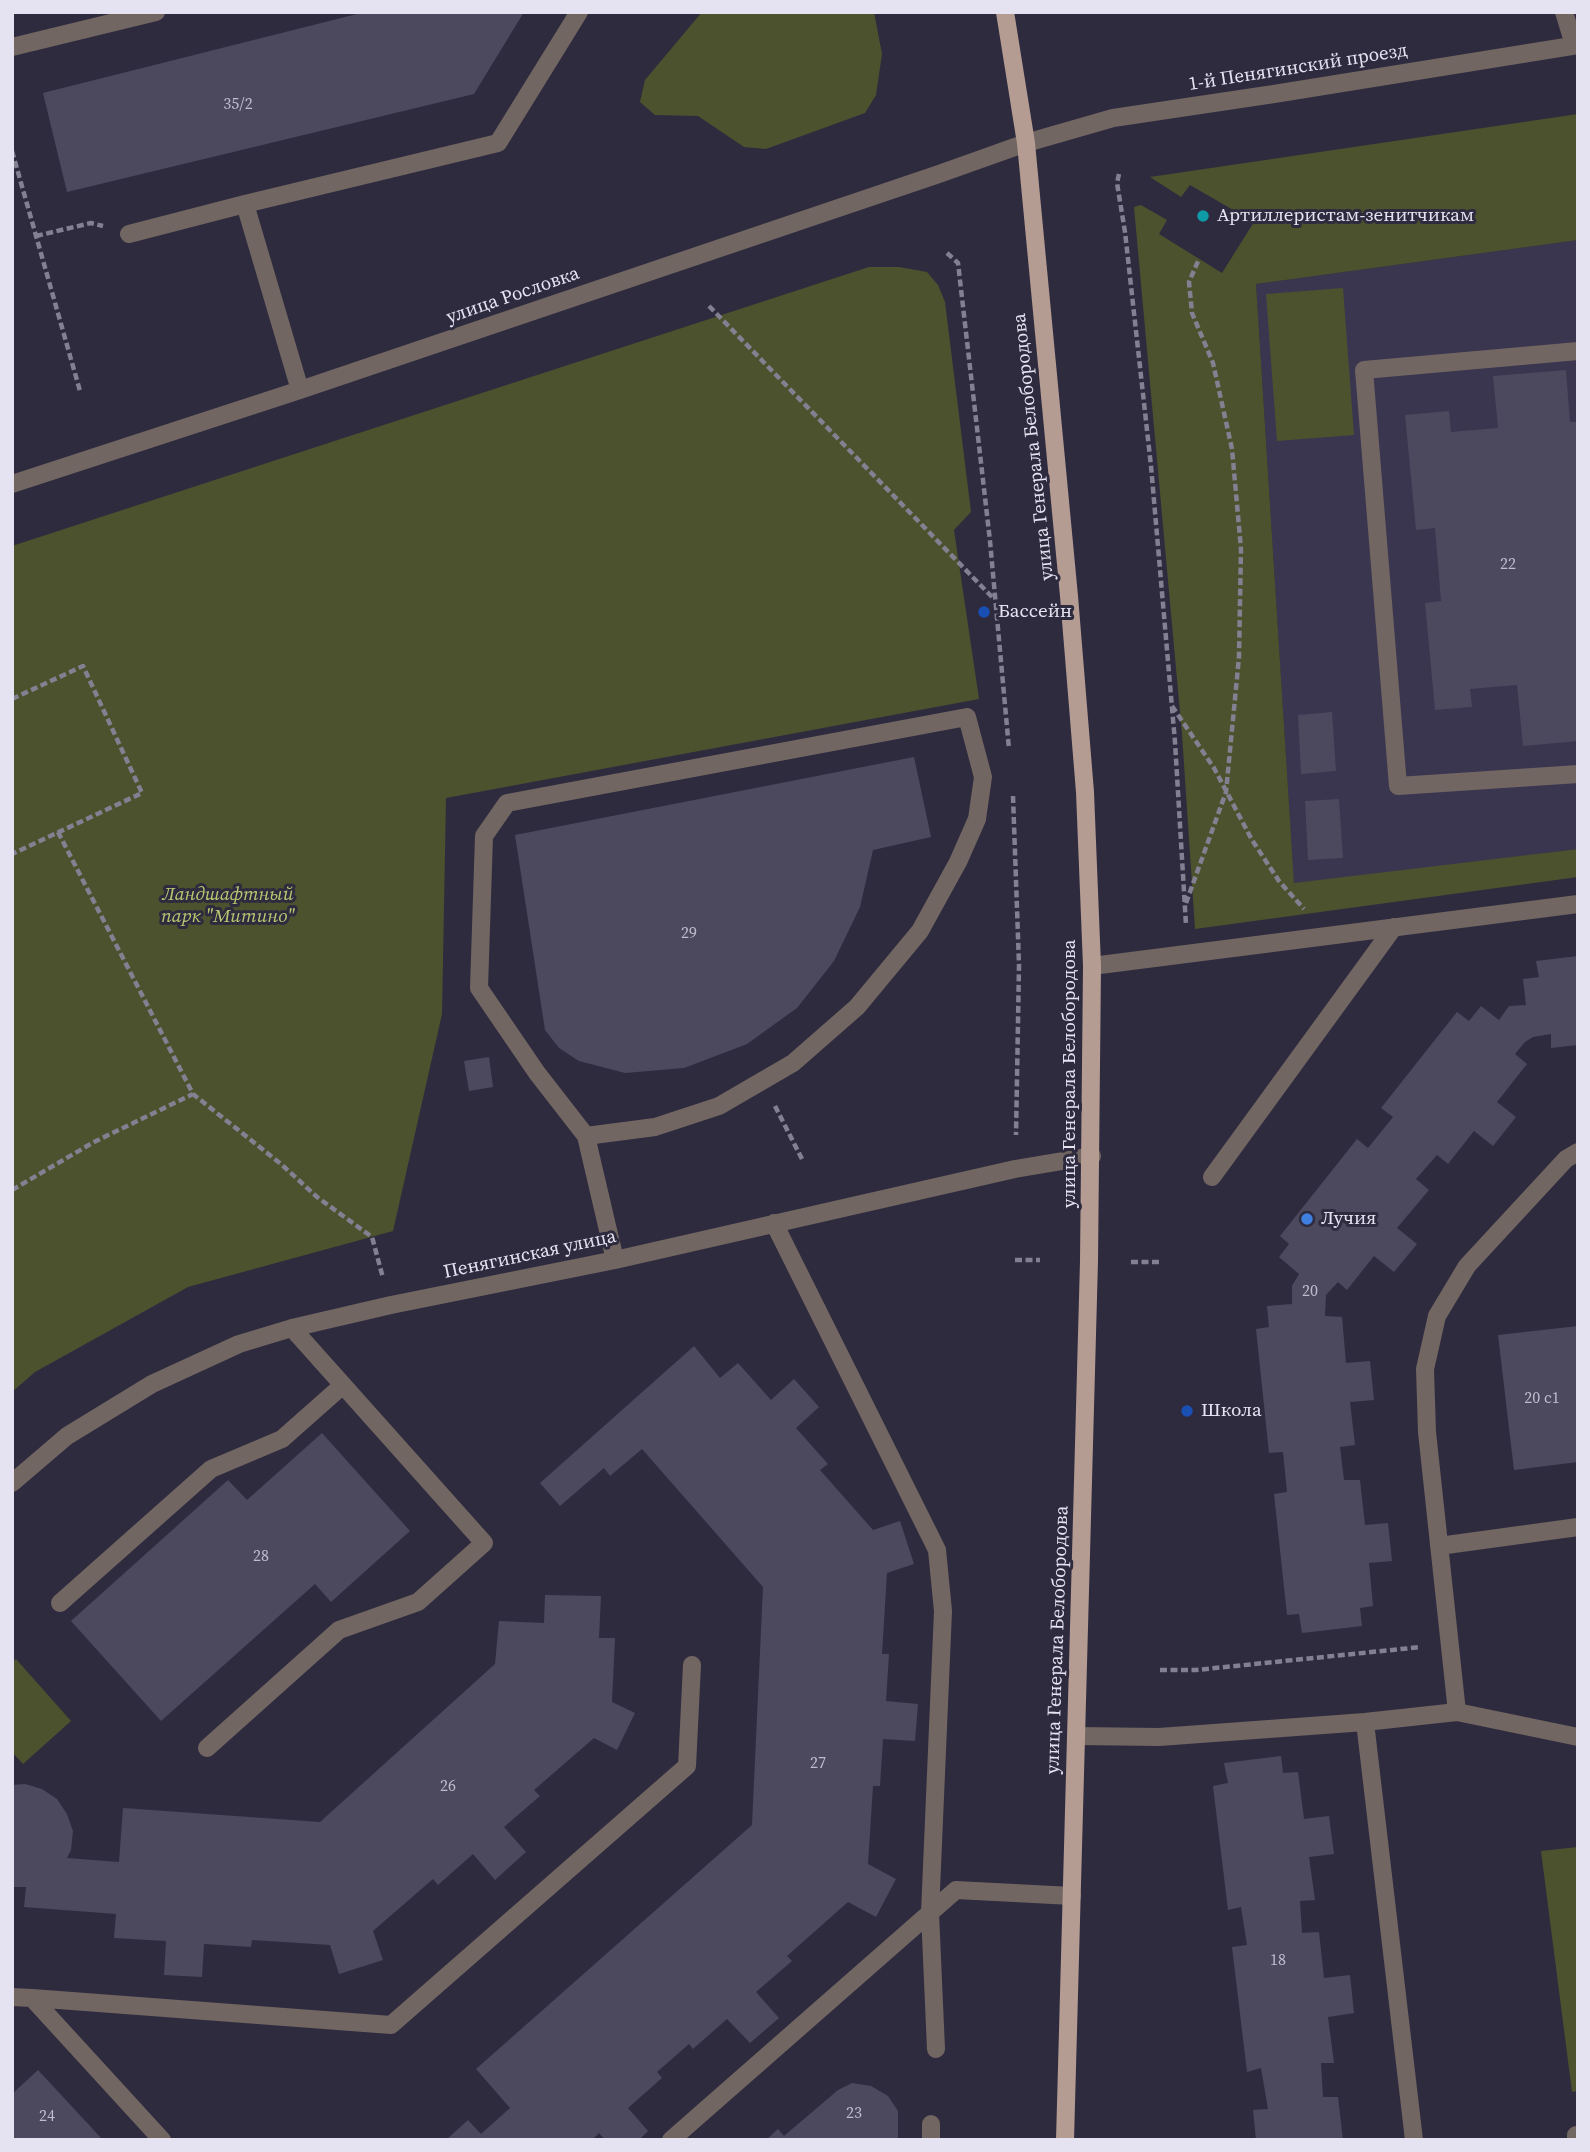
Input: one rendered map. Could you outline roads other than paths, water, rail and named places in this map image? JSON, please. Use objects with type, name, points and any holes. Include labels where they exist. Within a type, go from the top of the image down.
[{"type":"main road","name":"улица Генерала Белобородова","points":[[1005,12],[1026,143],[1075,664],[1085,792],[1092,966],[1092,1156],[1065,2140]]},
{"type":"street","points":[[12,47],[156,12]]},
{"type":"street","points":[[128,234],[498,143],[579,12]]},
{"type":"street","points":[[1564,12],[1576,45]]},
{"type":"street","name":"1-й Пенягинский проезд","points":[[1026,143],[1113,118],[1576,45]]},
{"type":"street","name":"улица Рословка","points":[[12,484],[300,390],[1026,143]]},
{"type":"street","points":[[245,204],[300,390]]},
{"type":"street","points":[[1578,351],[1364,370],[1398,786],[1578,774]]},
{"type":"street","points":[[586,1136],[655,1127],[719,1107],[793,1063],[857,1007],[919,931],[958,862],[978,819],[983,777],[967,717],[507,803],[484,836],[479,988],[537,1073],[586,1136],[615,1259]]},
{"type":"street","points":[[1092,966],[1578,904]]},
{"type":"street","points":[[1212,1177],[1394,927]]},
{"type":"street","points":[[1457,1712],[1427,1432],[1425,1369],[1437,1316],[1467,1266],[1566,1159],[1578,1152]]},
{"type":"street","name":"Пенягинская улица","points":[[12,1483],[67,1436],[152,1384],[239,1344],[292,1328],[391,1305],[615,1259],[1015,1169],[1092,1156]]},
{"type":"street","points":[[774,1223],[937,1550],[943,1611],[930,1913],[936,2049]]},
{"type":"street","points":[[207,1748],[339,1630],[418,1602],[484,1543],[292,1328]]},
{"type":"street","points":[[60,1603],[211,1469],[282,1439],[343,1385]]},
{"type":"street","points":[[1439,1546],[1578,1527]]},
{"type":"street","points":[[12,1997],[391,2025],[687,1766],[692,1665]]},
{"type":"street","points":[[1077,1737],[1159,1737],[1365,1722],[1457,1712],[1578,1737]]},
{"type":"street","points":[[1365,1722],[1414,2140]]},
{"type":"street","points":[[671,2140],[956,1889],[1072,1896]]},
{"type":"street","points":[[32,1998],[162,2140]]},
{"type":"street","points":[[1576,2140],[1578,2134]]},
{"type":"place","name":"Артиллеристам-зенитчикам","points":[[1203,216]]},
{"type":"place","name":"Бассейн","points":[[984,612]]},
{"type":"place","name":"Лучия","points":[[1307,1219]]},
{"type":"place","name":"Школа","points":[[1187,1411]]},
{"type":"park label","name":"Ландшафтный парк \"Митино\"","points":[[228,906]]}]
